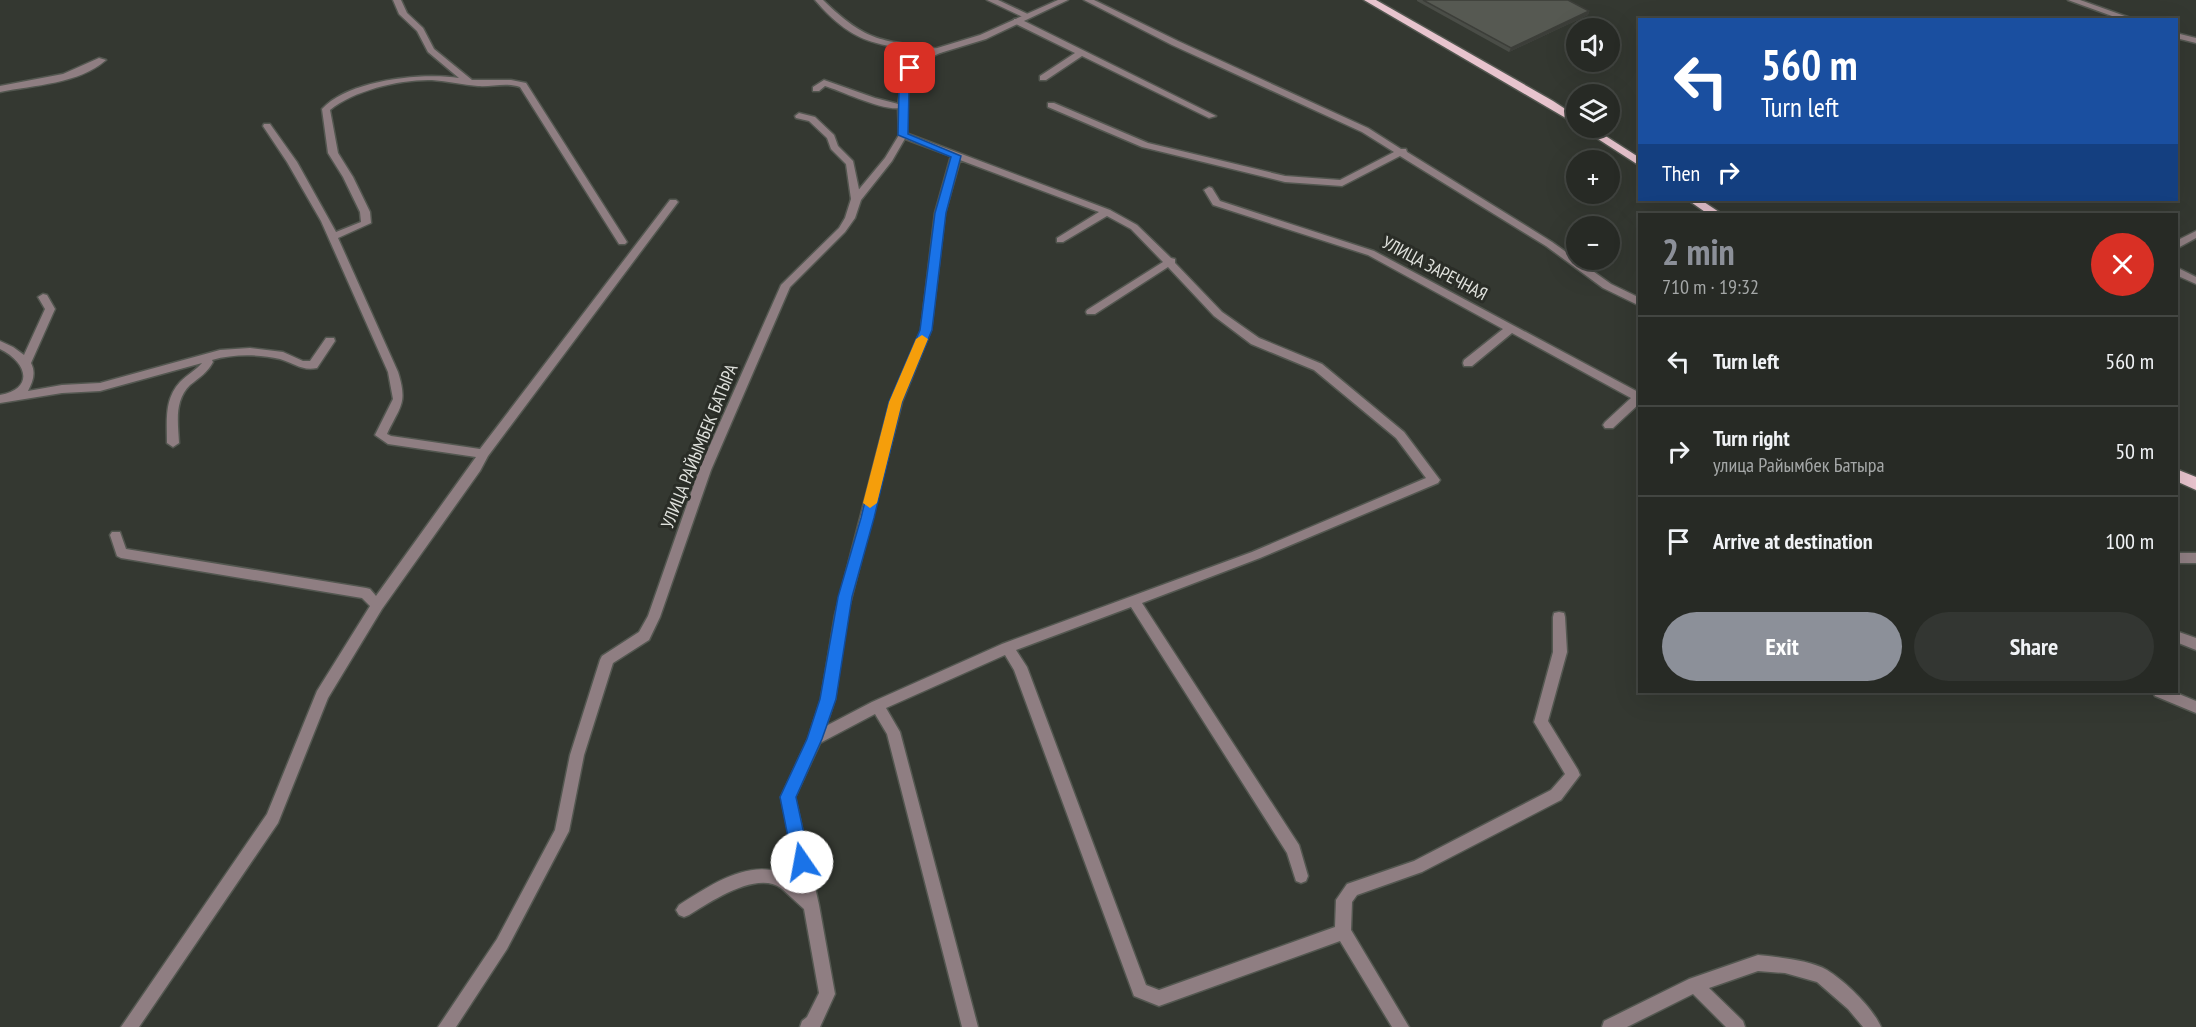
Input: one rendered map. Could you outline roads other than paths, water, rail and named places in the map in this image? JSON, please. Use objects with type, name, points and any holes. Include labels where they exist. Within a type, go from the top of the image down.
[{"type":"main road","points":[[1369,0],[1566,114]]},
{"type":"main road","points":[[1601,138],[1638,162]]},
{"type":"main road","points":[[1696,201],[1714,213]]},
{"type":"main road","points":[[2178,475],[2196,484]]},
{"type":"street","points":[[397,0],[403,14],[420,30],[431,50],[468,81]]},
{"type":"street","points":[[819,0],[849,27],[870,40],[896,46],[940,51]]},
{"type":"street","points":[[992,0],[1028,16]]},
{"type":"street","points":[[814,739],[877,706],[1007,648],[1256,555],[1434,480],[1400,435],[1318,367],[1255,341],[1218,314],[1170,261],[1134,227],[1107,212],[903,135],[906,77],[916,61],[983,36],[1064,0]]},
{"type":"street","points":[[1088,0],[1175,43],[1365,130],[1549,244],[1606,286],[1638,302]]},
{"type":"street","points":[[2072,0],[2126,18]]},
{"type":"street","points":[[1017,21],[1212,116]]},
{"type":"street","points":[[2178,36],[2196,41]]},
{"type":"street","points":[[1043,78],[1082,52]]},
{"type":"street","points":[[0,89],[90,69],[102,60]]},
{"type":"street","points":[[332,237],[366,223],[365,212],[333,153],[326,109],[346,95],[405,77],[443,76],[468,81],[514,82],[523,85],[622,242]]},
{"type":"street","points":[[816,89],[824,83],[844,88],[877,102],[903,106]]},
{"type":"street","points":[[1051,105],[1145,145],[1285,178],[1342,183],[1403,152]]},
{"type":"street","points":[[799,116],[812,119],[831,137],[834,147],[850,163],[856,200]]},
{"type":"street","points":[[267,126],[292,162],[326,221],[393,372],[400,394],[399,402],[381,435],[388,440],[483,454]]},
{"type":"street","name":"УЛИЦА РАЙЫМБЕК БАТЫРА","points":[[446,1027],[502,944],[562,831],[577,755],[607,660],[644,636],[654,617],[705,470],[786,285],[842,230],[850,218],[856,200],[889,159],[903,135]]},
{"type":"street","points":[[808,1027],[813,1023],[827,994],[788,797],[814,739],[828,699],[841,615],[853,563],[867,518],[896,402],[926,330],[940,213],[956,156]]},
{"type":"street","name":"УЛИЦА ЗАРЕЧНАЯ","points":[[1209,190],[1216,203],[1371,253],[1638,396]]},
{"type":"street","points":[[129,1027],[273,818],[322,695],[377,605],[476,468],[483,454],[673,202]]},
{"type":"street","points":[[1060,240],[1107,212]]},
{"type":"street","points":[[2178,245],[2196,234]]},
{"type":"street","points":[[1091,312],[1170,261]]},
{"type":"street","points":[[2178,271],[2196,280]]},
{"type":"street","points":[[17,396],[25,388],[28,380],[27,361],[50,309],[43,297]]},
{"type":"street","points":[[1468,363],[1510,329]]},
{"type":"street","points":[[0,399],[100,387],[203,358],[250,352],[283,356],[302,365],[313,365],[330,341]]},
{"type":"street","points":[[0,345],[21,354],[27,361]]},
{"type":"street","points":[[173,442],[172,407],[176,392],[205,367],[208,362],[203,358]]},
{"type":"street","points":[[1609,425],[1638,398]]},
{"type":"street","points":[[116,536],[122,553],[366,594],[377,605]]},
{"type":"street","points":[[2178,558],[2196,558]]},
{"type":"street","points":[[1134,600],[1294,850],[1301,876]]},
{"type":"street","points":[[1401,1027],[1343,932],[1344,900],[1352,889],[1417,867],[1556,795],[1573,775],[1541,722],[1560,652],[1559,617]]},
{"type":"street","points":[[2178,637],[2196,644]]},
{"type":"street","points":[[1007,648],[1020,667],[1140,990],[1159,998],[1343,932]]},
{"type":"street","points":[[2162,693],[2196,707]]},
{"type":"street","points":[[877,706],[893,732],[970,1027]]},
{"type":"street","points":[[684,910],[726,885],[757,878],[781,878],[811,905]]},
{"type":"street","points":[[1610,1027],[1695,985],[1758,963],[1785,965],[1821,975],[1854,1004],[1873,1027]]},
{"type":"street","points":[[1695,985],[1737,1027]]}]
